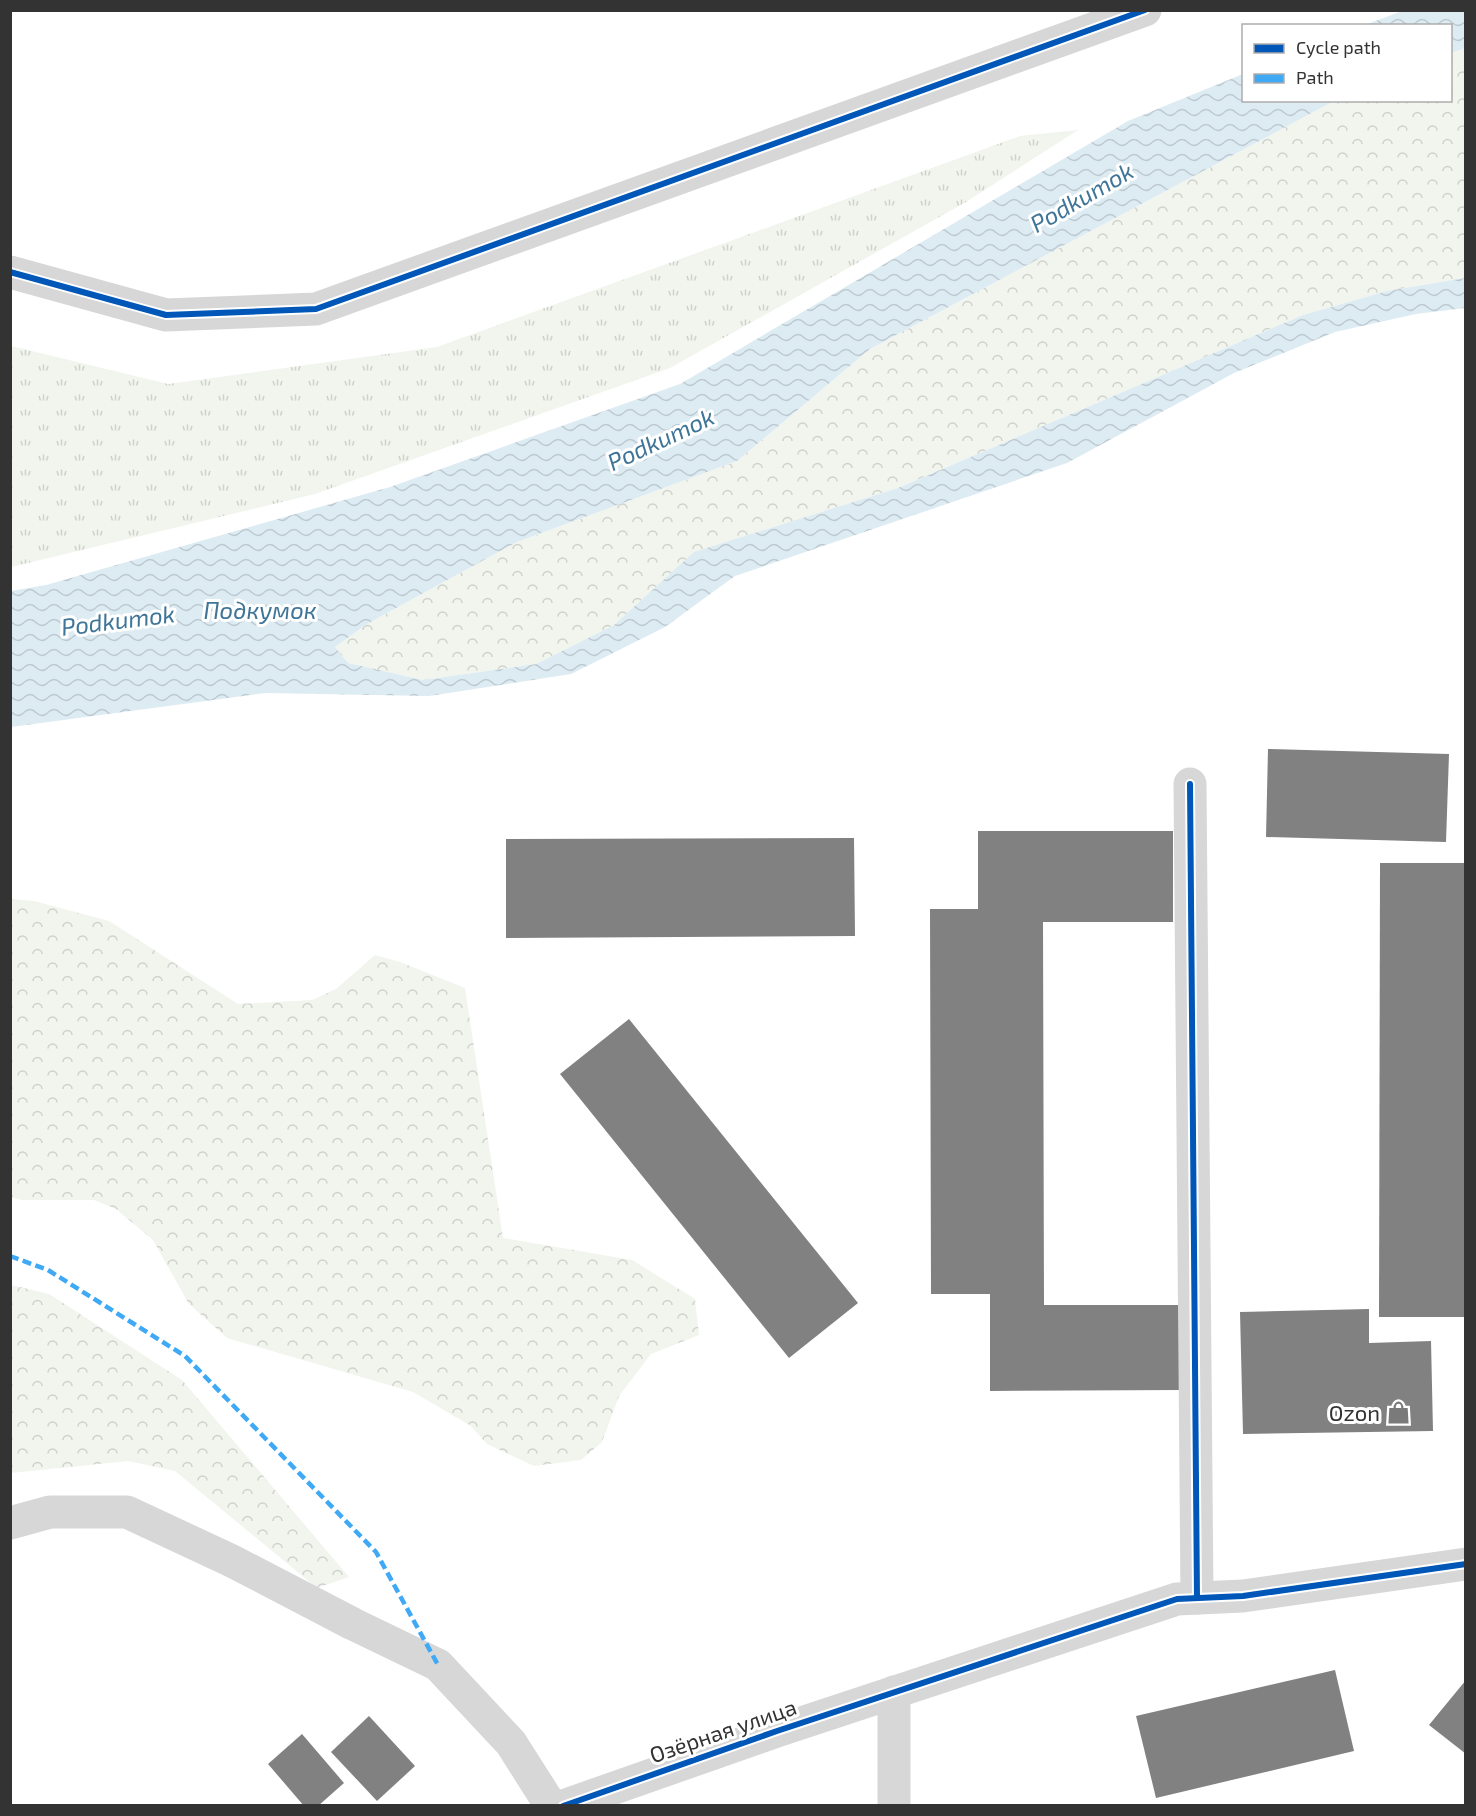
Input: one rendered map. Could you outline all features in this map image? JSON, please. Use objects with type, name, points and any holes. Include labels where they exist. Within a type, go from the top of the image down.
[{"type":"street","points":[[10,272],[166,315],[316,309],[1145,10]]},
{"type":"street","points":[[1190,784],[1197,1598]]},
{"type":"street","points":[[10,1523],[50,1512],[127,1512],[232,1561],[438,1665],[511,1743],[551,1806]]},
{"type":"street","name":"Озёрная улица","points":[[563,1806],[894,1692],[1177,1599],[1243,1596],[1466,1564]]},
{"type":"street","points":[[894,1692],[894,1806]]},
{"type":"green space","points":[[1465,48],[1465,278],[1387,291],[1303,315],[898,488],[695,552],[614,625],[536,664],[423,680],[348,663],[335,647],[367,624],[517,542],[737,461],[870,349],[1332,102],[1452,102],[1452,53]]},
{"type":"green space","points":[[1078,130],[966,202],[670,368],[315,494],[11,567],[11,346],[168,384],[437,347],[1020,136]]},
{"type":"green space","points":[[11,899],[34,901],[109,921],[238,1004],[312,1000],[336,989],[375,955],[400,962],[465,988],[503,1238],[632,1260],[695,1299],[699,1335],[651,1354],[619,1396],[602,1442],[581,1460],[534,1466],[487,1444],[471,1426],[413,1392],[227,1338],[189,1304],[153,1240],[116,1209],[94,1200],[22,1200],[11,1197]]},
{"type":"green space","points":[[11,1285],[49,1294],[182,1380],[349,1577],[317,1588],[175,1471],[128,1461],[11,1473]]},
{"type":"water","points":[[1402,11],[1465,11],[1465,48],[1452,53],[1452,24],[1368,24]]},
{"type":"water","name":"Подкумок","points":[[1242,74],[1242,102],[1332,102],[870,349],[737,461],[517,542],[367,624],[335,647],[348,663],[423,680],[536,664],[614,625],[694,552],[898,488],[1303,315],[1387,291],[1465,278],[1465,308],[1416,314],[1335,332],[1234,373],[1067,463],[735,576],[665,627],[571,674],[429,696],[266,693],[11,727],[11,591],[46,585],[390,487],[680,384],[1128,121]]},
{"type":"building","points":[[1268,749],[1449,754],[1446,842],[1266,837]]},
{"type":"building","points":[[978,831],[1173,831],[1173,922],[1043,922],[1044,1305],[1183,1305],[1183,1390],[990,1391],[990,1294],[931,1294],[930,909],[978,909]]},
{"type":"building","points":[[854,838],[855,936],[506,938],[506,839]]},
{"type":"building","points":[[1380,863],[1466,863],[1466,1317],[1379,1317]]},
{"type":"building","points":[[629,1019],[858,1303],[789,1358],[560,1074]]},
{"type":"building","points":[[1369,1309],[1369,1343],[1431,1341],[1433,1431],[1243,1434],[1240,1312]]},
{"type":"building","points":[[1335,1670],[1354,1751],[1156,1798],[1136,1716]]},
{"type":"building","points":[[1466,1680],[1466,1754],[1429,1725]]},
{"type":"building","points":[[369,1716],[415,1766],[377,1801],[331,1752]]},
{"type":"building","points":[[302,1734],[344,1783],[318,1806],[304,1806],[268,1764]]},
{"type":"marked path","points":[[10,1256],[48,1270],[185,1356],[376,1552],[438,1665]]},
{"type":"cycle path","points":[[10,272],[166,315],[316,309],[1145,10]]},
{"type":"cycle path","points":[[1190,784],[1197,1598]]},
{"type":"cycle path","points":[[563,1806],[777,1731],[1177,1599],[1243,1596],[1466,1564]]},
{"type":"place","name":"Ozon","points":[[1398,1413]]},
{"type":"water label","name":"Podkumok","points":[[1082,198]]},
{"type":"water label","name":"Podkumok","points":[[661,440]]},
{"type":"water label","name":"Podkumok","points":[[118,621]]}]
